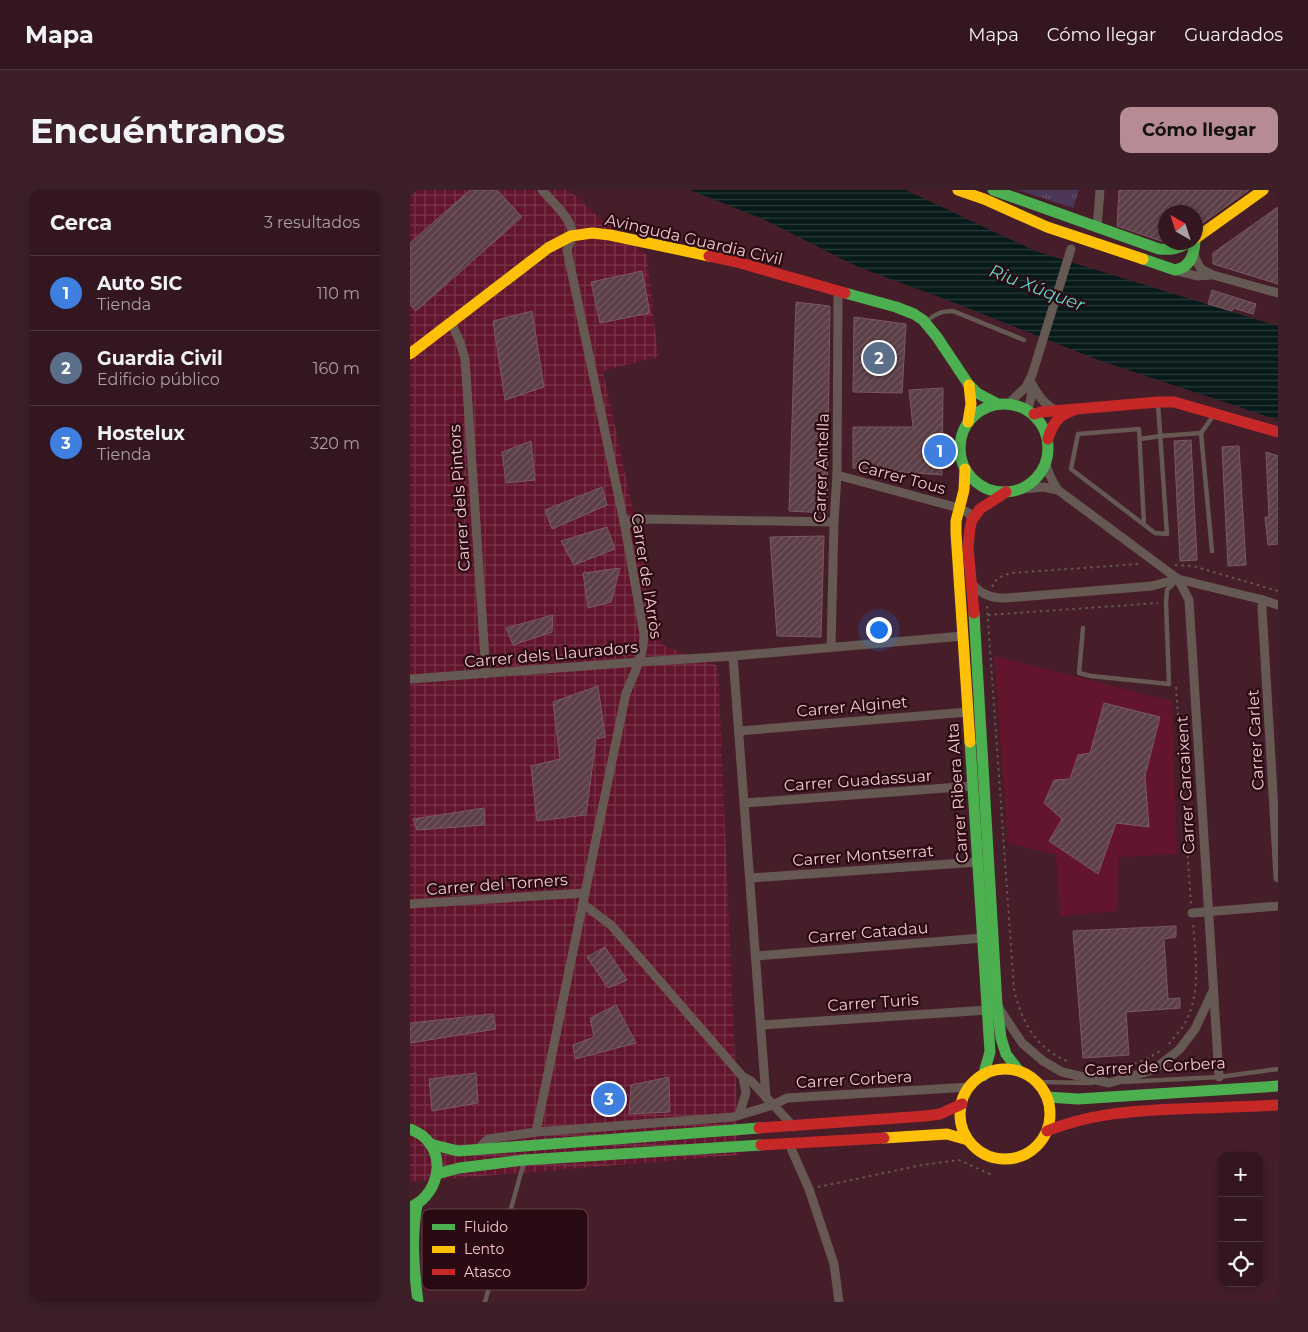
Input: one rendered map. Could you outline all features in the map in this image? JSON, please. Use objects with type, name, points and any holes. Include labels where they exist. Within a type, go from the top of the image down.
[{"type":"street","points":[[542,190],[566,218],[571,226],[572,236]]},
{"type":"street","points":[[958,190],[984,199],[1046,227],[1174,270],[1197,276],[1213,275]]},
{"type":"street","points":[[993,190],[1158,249]]},
{"type":"street","points":[[1097,228],[1100,190]]},
{"type":"street","points":[[1203,236],[1264,190]]},
{"type":"street","points":[[1022,489],[1041,474],[1049,451],[1045,430],[1031,412],[1032,380],[1071,249],[1070,243],[1066,238],[1046,227]]},
{"type":"street","name":"Avinguda Guardia Civil","points":[[410,354],[548,248],[572,236],[581,233],[592,233],[620,237],[736,262],[896,307],[914,314],[926,323],[937,337],[969,385],[977,393],[1004,404]]},
{"type":"street","name":"Carrer de l'Arròs","points":[[536,1132],[626,693],[643,652],[644,644],[644,634],[625,527],[567,250],[572,236]]},
{"type":"street","points":[[1071,249],[1080,243],[1099,244]]},
{"type":"street","points":[[1174,270],[1180,270],[1188,264],[1192,250]]},
{"type":"street","points":[[1195,250],[1196,260],[1202,270],[1213,275],[1278,293]]},
{"type":"street","name":"Carrer Antella","points":[[832,647],[834,522],[837,475],[838,291]]},
{"type":"street","name":"Carrer dels Pintors","points":[[451,322],[465,359],[486,674]]},
{"type":"street","points":[[1004,404],[1032,380]]},
{"type":"street","points":[[1032,380],[1042,401],[1055,410]]},
{"type":"street","name":"Avinguda Guardia Civil","points":[[968,422],[971,411],[969,385]]},
{"type":"street","points":[[1058,490],[1043,487],[996,492],[978,484],[970,477],[961,457],[962,433],[968,422],[976,413],[987,407],[1004,404],[1031,412],[1041,412],[1174,402],[1278,432]]},
{"type":"street","points":[[1048,439],[1053,423],[1059,417],[1078,409]]},
{"type":"street","points":[[1046,463],[1052,482],[1058,490],[1178,580],[1278,605]]},
{"type":"street","name":"Carrer Ribera Alta","points":[[965,469],[964,490],[956,521],[956,533],[983,938],[992,1007],[1006,1054],[1019,1071]]},
{"type":"street","name":"Carrer Tous","points":[[837,475],[959,508]]},
{"type":"street","points":[[972,520],[978,511],[990,501],[1006,492]]},
{"type":"street","points":[[959,508],[969,513],[972,520]]},
{"type":"street","points":[[625,527],[631,520],[645,519],[834,522]]},
{"type":"street","name":"Carrer Ribera Alta","points":[[972,520],[968,536],[972,584],[992,1007],[990,1052],[983,1076]]},
{"type":"street","points":[[972,584],[980,592],[996,598],[1152,586],[1178,580]]},
{"type":"street","name":"Carrer Carcaixent","points":[[1178,580],[1189,600],[1219,1077]]},
{"type":"street","name":"Carrer Carlet","points":[[1263,600],[1278,878]]},
{"type":"street","name":"Carrer dels Llauradors","points":[[410,679],[734,656],[963,636]]},
{"type":"street","points":[[734,656],[766,1098]]},
{"type":"street","name":"Carrer Alginet","points":[[739,731],[968,712]]},
{"type":"street","name":"Carrer Guadassuar","points":[[744,803],[973,786]]},
{"type":"street","name":"Carrer Montserrat","points":[[750,878],[978,862]]},
{"type":"street","name":"Carrer del Torners","points":[[410,904],[585,893]]},
{"type":"street","points":[[583,904],[611,925],[743,1077],[751,1081],[794,1127]]},
{"type":"street","points":[[1192,913],[1278,906]]},
{"type":"street","name":"Carrer Catadau","points":[[756,956],[983,938]]},
{"type":"street","name":"Carrer Carcaixent","points":[[1109,1083],[1153,1070],[1179,1050],[1195,1029],[1213,991]]},
{"type":"street","name":"Carrer Ribera Alta","points":[[992,1007],[1022,1043],[1042,1061],[1062,1072],[1109,1083]]},
{"type":"street","name":"Carrer Turis","points":[[761,1025],[992,1007]]},
{"type":"street","points":[[994,1071],[1019,1071],[1033,1079],[1047,1097],[1050,1108],[1050,1120],[1047,1131],[1040,1143],[1030,1152],[1017,1158],[1003,1159],[990,1157],[978,1150],[968,1140],[963,1128],[960,1116],[965,1095],[970,1087],[983,1076],[994,1071]]},
{"type":"street","points":[[739,1115],[746,1093],[743,1077]]},
{"type":"street","points":[[1047,1097],[1078,1099],[1278,1086]]},
{"type":"street","name":"Carrer Corbera","points":[[478,1149],[488,1139],[536,1132],[733,1117],[773,1105],[786,1098],[970,1087]]},
{"type":"street","points":[[430,1144],[458,1151],[794,1127],[940,1114],[962,1104]]},
{"type":"street","points":[[1047,1131],[1080,1119],[1136,1111],[1278,1105]]},
{"type":"street","points":[[411,1128],[423,1136],[430,1144],[438,1164],[438,1174],[434,1186],[427,1197],[414,1207],[411,1244],[418,1302]]},
{"type":"street","points":[[438,1174],[459,1168],[524,1160],[947,1134],[968,1140]]},
{"type":"street","points":[[789,1144],[809,1189],[834,1264],[839,1302]]},
{"type":"lane","points":[[926,323],[935,314],[953,311],[1024,340]]},
{"type":"lane","points":[[1144,524],[1139,429],[1078,434],[1071,469],[1155,533],[1167,534],[1158,402]]},
{"type":"lane","points":[[1212,551],[1201,434],[1213,414]]},
{"type":"lane","points":[[1140,439],[1201,434]]},
{"type":"lane","points":[[1083,628],[1079,673],[1091,676],[1169,684],[1167,590],[1178,580]]},
{"type":"lane","name":"Carrer de Corbera","points":[[1033,1079],[1042,1082],[1109,1083],[1219,1077],[1278,1069]]},
{"type":"lane","points":[[511,1209],[524,1160]]},
{"type":"path","points":[[1073,1064],[1041,1045],[1023,1019],[1014,989],[987,596],[995,580],[1011,572],[1154,563],[1193,566],[1278,591]]},
{"type":"path","points":[[988,615],[1166,602]]},
{"type":"path","points":[[1130,1066],[1147,1059],[1169,1044],[1186,1022],[1193,1001],[1196,978],[1175,680]]},
{"type":"path","points":[[1094,1069],[1121,1069]]},
{"type":"path","points":[[809,1189],[922,1164],[959,1160],[992,1175]]},
{"type":"shaded area","points":[[410,190],[569,190],[596,215],[647,255],[658,357],[603,371],[662,645],[718,666],[739,1155],[410,1182]]},
{"type":"shaded area","points":[[994,656],[1172,701],[1177,854],[1119,857],[1117,911],[1060,916],[1056,855],[1008,843]]},
{"type":"green space","points":[[1018,190],[1079,190],[1073,208]]},
{"type":"water","name":"Riu Xúquer","points":[[690,190],[906,190],[1035,251],[1278,326],[1278,420],[1101,361],[856,266],[765,220]]},
{"type":"building","points":[[470,190],[497,190],[522,217],[416,311],[410,305],[410,243]]},
{"type":"building","points":[[1119,190],[1249,190],[1203,223],[1203,205],[1158,205],[1158,240],[1117,226]]},
{"type":"building","points":[[1278,207],[1278,284],[1213,264],[1213,253]]},
{"type":"building","points":[[642,271],[650,313],[600,323],[591,282]]},
{"type":"building","points":[[1212,290],[1256,304],[1253,314],[1233,308],[1232,311],[1208,304]]},
{"type":"building","points":[[796,302],[830,306],[827,513],[789,511]]},
{"type":"building","points":[[532,311],[544,387],[505,400],[493,321]]},
{"type":"building","points":[[854,317],[906,324],[902,393],[853,392]]},
{"type":"building","points":[[943,388],[942,475],[853,468],[853,427],[913,427],[909,390]]},
{"type":"building","points":[[1191,440],[1197,560],[1180,561],[1174,441]]},
{"type":"building","points":[[531,441],[535,480],[506,483],[502,452]]},
{"type":"building","points":[[1239,446],[1246,565],[1228,566],[1222,447]]},
{"type":"building","points":[[1266,452],[1278,456],[1278,544],[1268,545],[1265,517],[1269,517]]},
{"type":"building","points":[[602,487],[607,505],[552,529],[545,510]]},
{"type":"building","points":[[607,527],[615,549],[574,565],[561,541]]},
{"type":"building","points":[[824,536],[821,637],[777,636],[770,537]]},
{"type":"building","points":[[620,568],[611,602],[588,608],[583,573]]},
{"type":"building","points":[[553,615],[552,632],[513,645],[506,628]]},
{"type":"building","points":[[598,686],[605,737],[596,739],[586,815],[537,821],[531,766],[560,759],[553,702]]},
{"type":"building","points":[[1104,703],[1160,717],[1145,776],[1149,827],[1116,823],[1098,874],[1049,841],[1062,819],[1044,803],[1054,780],[1070,779],[1078,755],[1090,753]]},
{"type":"building","points":[[484,808],[485,825],[417,830],[413,819]]},
{"type":"building","points":[[1176,926],[1176,937],[1164,939],[1168,999],[1180,998],[1180,1008],[1126,1012],[1129,1055],[1083,1058],[1073,931]]},
{"type":"building","points":[[605,947],[627,980],[608,988],[587,957]]},
{"type":"building","points":[[616,1005],[636,1043],[575,1059],[573,1045],[594,1037],[590,1018]]},
{"type":"building","points":[[493,1014],[496,1029],[410,1043],[410,1023]]},
{"type":"building","points":[[476,1073],[478,1103],[432,1111],[429,1079]]},
{"type":"building","points":[[669,1077],[670,1112],[629,1114],[631,1085]]},
{"type":"traffic: fast","points":[[993,190],[1158,249]]},
{"type":"traffic: fast","points":[[1143,259],[1175,270],[1188,264],[1194,250]]},
{"type":"traffic: fast","points":[[845,293],[896,307],[914,314],[923,320],[937,337],[969,385],[977,393],[998,404]]},
{"type":"traffic: fast","points":[[995,404],[1013,404],[1029,411],[1041,423],[1048,439],[1048,448],[1048,457],[1041,473],[1029,485],[1013,492],[995,492],[979,485],[967,473],[960,457],[960,439],[967,423],[979,411],[995,404]]},
{"type":"traffic: fast","points":[[974,613],[997,1005],[1001,1038],[1006,1054],[1019,1071]]},
{"type":"traffic: fast","points":[[970,742],[990,1052],[983,1076]]},
{"type":"traffic: fast","points":[[1047,1097],[1078,1099],[1278,1086]]},
{"type":"traffic: fast","points":[[430,1144],[458,1151],[759,1128]]},
{"type":"traffic: fast","points":[[410,1129],[419,1133],[430,1144],[437,1160],[436,1176],[433,1185],[429,1192],[410,1208]]},
{"type":"traffic: fast","points":[[437,1174],[459,1168],[524,1160],[761,1145]]},
{"type":"traffic: fast","points":[[417,1205],[414,1229],[414,1254],[418,1302]]},
{"type":"traffic: slow","points":[[958,190],[984,199],[1047,227],[1143,259]]},
{"type":"traffic: slow","points":[[1203,233],[1263,190]]},
{"type":"traffic: slow","points":[[410,354],[548,248],[571,236],[592,233],[610,235],[709,256]]},
{"type":"traffic: slow","points":[[968,422],[971,404],[969,385]]},
{"type":"traffic: slow","points":[[965,469],[964,490],[956,521],[956,533],[970,742]]},
{"type":"traffic: slow","points":[[1005,1069],[1022,1073],[1037,1082],[1046,1097],[1050,1114],[1046,1131],[1037,1146],[1022,1155],[1005,1159],[988,1155],[973,1146],[964,1131],[960,1114],[964,1097],[973,1082],[988,1073],[1005,1069]]},
{"type":"traffic: slow","points":[[884,1138],[947,1134],[968,1140]]},
{"type":"traffic: jam","points":[[709,256],[737,262],[845,293]]},
{"type":"traffic: jam","points":[[1034,414],[1174,402],[1278,432]]},
{"type":"traffic: jam","points":[[1048,439],[1056,421],[1072,411]]},
{"type":"traffic: jam","points":[[974,613],[968,547],[972,520],[980,509],[1006,492]]},
{"type":"traffic: jam","points":[[759,1128],[925,1116],[940,1114],[962,1104]]},
{"type":"traffic: jam","points":[[1047,1131],[1094,1117],[1126,1112],[1278,1105]]},
{"type":"traffic: jam","points":[[761,1145],[884,1138]]},
{"type":"place","name":"Guardia Civil","points":[[879,358]]},
{"type":"place","name":"Auto SIC","points":[[940,451]]},
{"type":"place","name":"Hostelux","points":[[609,1099]]}]
